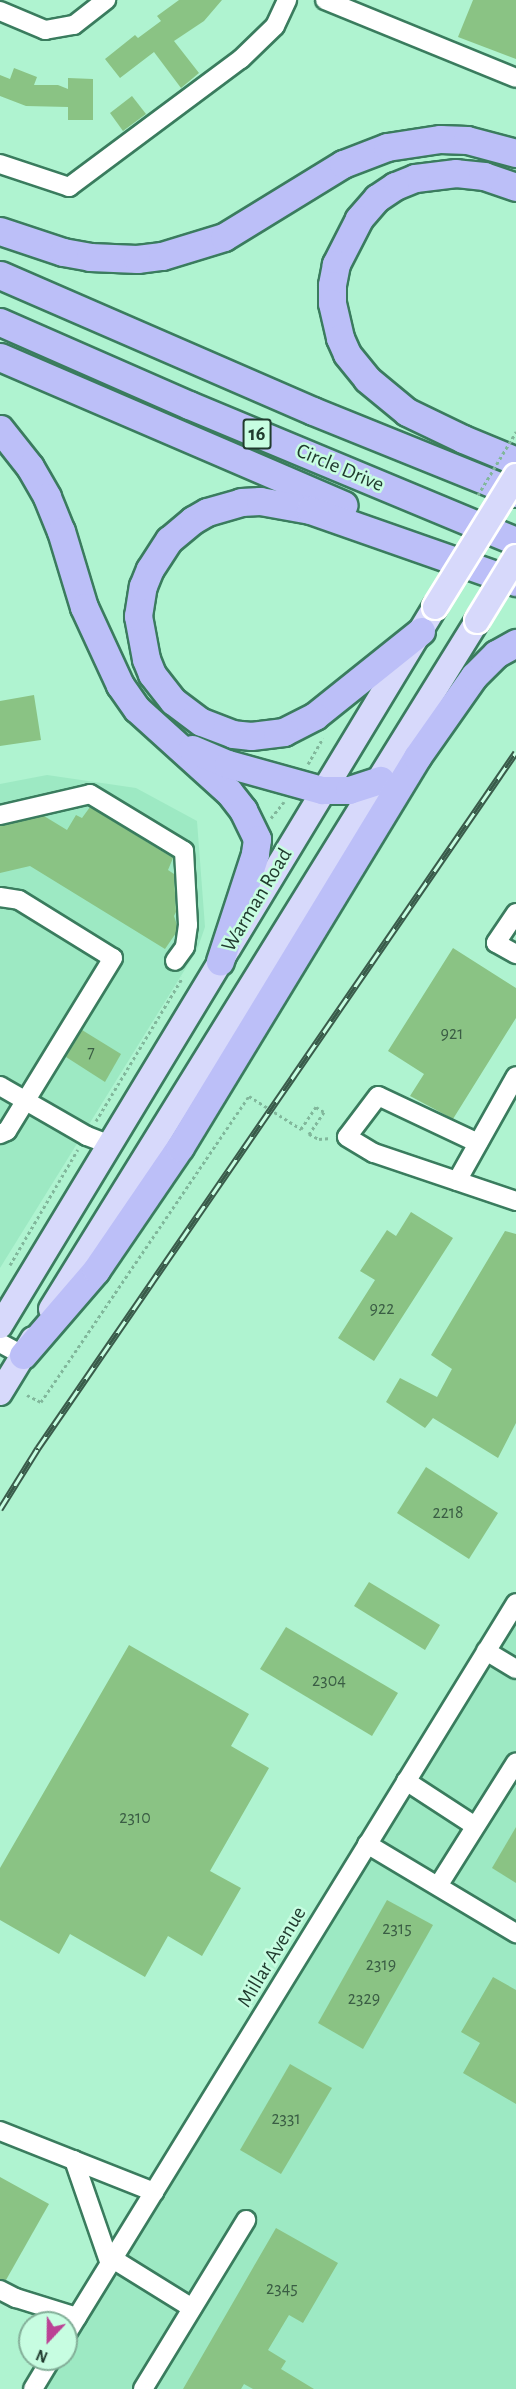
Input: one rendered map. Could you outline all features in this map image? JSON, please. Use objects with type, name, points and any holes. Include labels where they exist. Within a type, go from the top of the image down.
[{"type":"highway","points":[[0,231],[63,252],[90,257],[126,259],[162,256],[224,237],[343,164],[387,147],[440,139],[467,140],[516,153]]},
{"type":"highway","points":[[516,187],[484,176],[456,172],[415,178],[395,186],[378,198],[359,219],[346,241],[336,264],[332,294],[335,319],[347,354],[383,394],[432,425],[516,461]]},
{"type":"highway","name":"Circle Drive","points":[[0,275],[313,411],[516,493]]},
{"type":"highway","name":"Circle Drive","points":[[0,322],[189,405],[516,541]]},
{"type":"highway","points":[[0,357],[405,530],[516,573]]},
{"type":"highway","points":[[0,429],[30,467],[47,497],[61,531],[84,608],[107,663],[137,709],[229,792],[243,810],[257,838],[255,854],[220,961]]},
{"type":"highway","points":[[421,631],[315,717],[284,732],[251,736],[209,726],[173,701],[152,674],[146,659],[138,616],[143,586],[150,569],[169,540],[207,512],[241,502],[268,502],[310,510],[516,582]]},
{"type":"highway","points":[[12,1349],[96,1270],[180,1147],[417,757],[474,676],[496,654],[516,643]]},
{"type":"highway","points":[[158,728],[194,750],[228,764],[322,790],[349,790],[380,780]]},
{"type":"main road","name":"Warman Road","points":[[0,1326],[97,1140],[220,961],[322,790],[516,476]]},
{"type":"main road","name":"Warman Road","points":[[0,1393],[12,1349],[380,780],[516,557]]},
{"type":"street","points":[[0,11],[45,30],[74,25],[106,0]]},
{"type":"street","points":[[0,164],[69,187],[241,59],[275,26],[287,0]]},
{"type":"street","points":[[325,0],[516,78]]},
{"type":"street","points":[[0,815],[90,794],[184,851],[188,925],[180,968]]},
{"type":"street","points":[[0,897],[19,900],[113,958],[7,1131],[0,1134]]},
{"type":"street","points":[[516,913],[496,943],[516,954]]},
{"type":"street","points":[[457,1181],[516,1076]]},
{"type":"street","points":[[0,1086],[97,1140]]},
{"type":"street","points":[[478,1143],[378,1096],[347,1137],[374,1152],[516,1201]]},
{"type":"street","name":"Millar Avenue","points":[[78,2315],[516,1603]]},
{"type":"street","points":[[486,1651],[516,1669]]},
{"type":"street","points":[[438,1886],[516,1762]]},
{"type":"street","points":[[406,1781],[475,1826]]},
{"type":"street","points":[[367,1844],[516,1933]]},
{"type":"street","points":[[0,2131],[154,2192]]},
{"type":"street","points":[[74,2160],[111,2262],[192,2308]]},
{"type":"street","points":[[143,2389],[246,2220]]},
{"type":"street","points":[[0,2290],[16,2298],[58,2311]]},
{"type":"street","points":[[33,2389],[44,2371]]},
{"type":"path","points":[[6,1272],[97,1140],[180,968]]},
{"type":"path","points":[[27,1395],[41,1402],[249,1096],[301,1129],[316,1107],[324,1112],[309,1134],[319,1139],[347,1137]]},
{"type":"shaded area","points":[[47,775],[136,788],[197,821],[205,927],[197,950],[0,1268],[0,784]]},
{"type":"shaded area","points":[[516,1603],[516,2389],[33,2389],[44,2371],[78,2371],[78,2315]]},
{"type":"building","points":[[179,0],[222,0],[204,21],[174,41],[199,73],[181,88],[154,52],[120,78],[105,59],[135,35],[138,38],[161,21],[157,16]]},
{"type":"building","points":[[473,0],[516,0],[516,59],[458,37]]},
{"type":"building","points":[[14,68],[37,77],[34,85],[58,85],[68,89],[68,78],[93,79],[93,120],[68,120],[68,107],[26,106],[0,96],[0,75],[10,79]]},
{"type":"building","points":[[132,96],[146,114],[123,131],[110,113]]},
{"type":"building","points":[[34,695],[41,740],[0,746],[0,701]]},
{"type":"building","points":[[90,807],[173,858],[168,870],[174,874],[176,912],[174,916],[177,925],[176,933],[165,949],[30,866],[0,873],[0,826],[44,816],[67,830],[76,815],[82,818]]},
{"type":"building","points":[[453,948],[516,988],[516,1018],[453,1119],[410,1096],[424,1074],[388,1051]]},
{"type":"building","points":[[82,1030],[121,1054],[105,1082],[66,1057]]},
{"type":"building","points":[[411,1212],[453,1238],[374,1361],[338,1338],[375,1280],[360,1271],[387,1230],[396,1236]]},
{"type":"building","points":[[505,1231],[516,1234],[516,1423],[498,1458],[433,1418],[425,1428],[386,1402],[400,1378],[437,1397],[452,1369],[431,1355]]},
{"type":"building","points":[[426,1467],[498,1513],[469,1559],[397,1513]]},
{"type":"building","points":[[369,1582],[440,1625],[425,1650],[354,1606]]},
{"type":"building","points":[[286,1627],[398,1693],[372,1736],[260,1669]]},
{"type":"building","points":[[129,1645],[249,1714],[231,1746],[269,1768],[210,1871],[241,1888],[202,1956],[168,1936],[145,1977],[70,1934],[59,1954],[0,1920],[0,1868]]},
{"type":"building","points":[[516,1827],[516,1883],[492,1868]]},
{"type":"building","points":[[387,1900],[433,1925],[363,2049],[318,2023]]},
{"type":"building","points":[[493,1977],[516,1990],[516,2104],[463,2073],[480,2043],[461,2032]]},
{"type":"building","points":[[290,2064],[332,2088],[281,2174],[240,2150]]},
{"type":"building","points":[[0,2177],[49,2204],[6,2280],[0,2279]]},
{"type":"building","points":[[276,2228],[338,2263],[303,2323],[289,2315],[268,2350],[286,2361],[281,2369],[314,2389],[253,2389],[244,2384],[241,2389],[183,2389]]},
{"type":"railway","points":[[0,1509],[38,1448],[516,752]]}]
